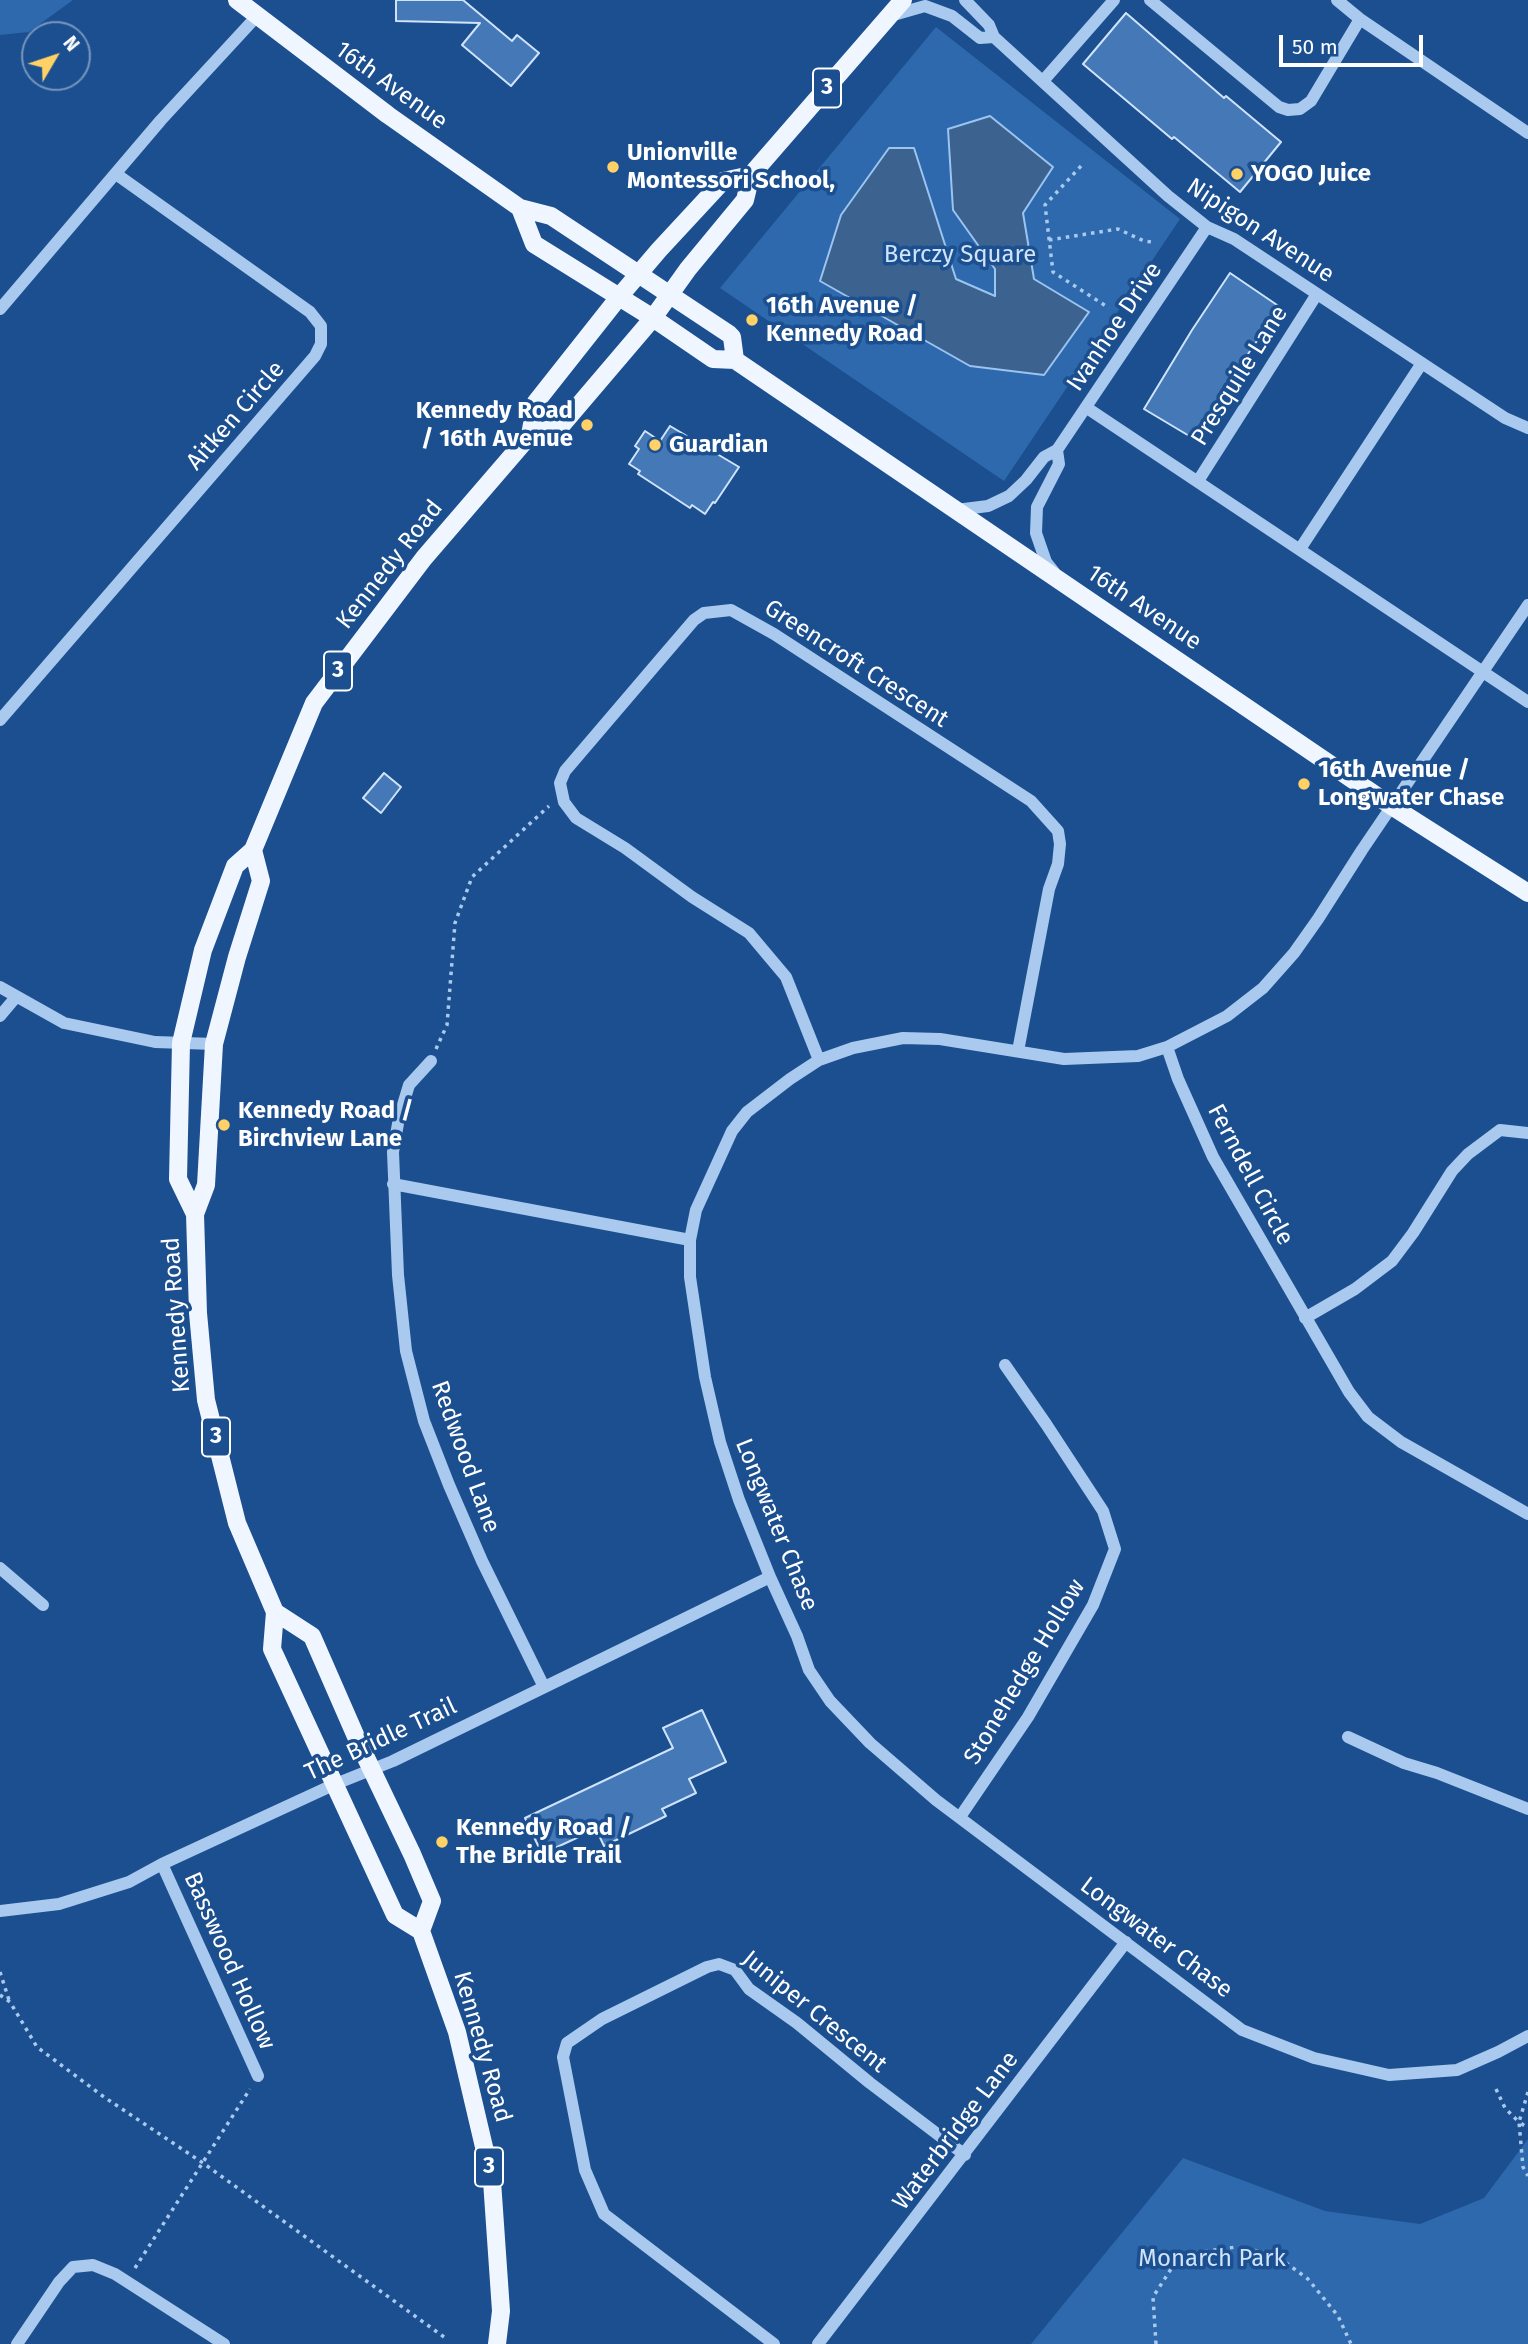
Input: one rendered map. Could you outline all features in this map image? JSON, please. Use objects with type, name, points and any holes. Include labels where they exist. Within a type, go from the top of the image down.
[{"type":"main road","name":"16th Avenue","points":[[237,0],[388,116],[520,208],[551,216],[731,335],[735,360]]},
{"type":"main road","name":"3","points":[[530,435],[561,426],[653,318],[688,269],[746,200],[751,175],[903,0]]},
{"type":"main road","name":"Kennedy Road","points":[[195,1213],[178,1179],[181,1043],[203,950],[234,866],[253,850],[314,704],[424,558],[530,435],[536,402],[619,297],[723,181],[751,175]]},
{"type":"main road","name":"16th Avenue","points":[[520,208],[534,244],[713,359],[735,360],[1393,807],[1528,893]]},
{"type":"main road","name":"Kennedy Road","points":[[253,850],[261,881],[214,1044],[206,1185],[195,1213],[198,1313],[206,1400],[237,1523],[275,1612],[272,1649],[395,1915],[421,1931],[457,2032],[492,2181],[501,2311],[497,2344]]},
{"type":"main road","points":[[275,1612],[312,1636],[412,1854],[432,1901],[421,1931]]},
{"type":"street","name":"Nipigon Avenue","points":[[965,0],[989,25],[994,37],[1168,196],[1207,227],[1234,239],[1506,418],[1528,428]]},
{"type":"street","points":[[1043,81],[1114,0]]},
{"type":"street","points":[[1150,0],[1279,107],[1288,110],[1302,108],[1311,101],[1360,19]]},
{"type":"street","points":[[1337,0],[1360,19],[1528,133]]},
{"type":"street","name":"Nipigon Avenue","points":[[888,16],[925,6],[952,16],[980,38],[994,37]]},
{"type":"street","points":[[0,309],[161,120],[257,16]]},
{"type":"street","name":"Aitken Circle","points":[[0,720],[315,356],[321,344],[321,326],[310,313],[116,174]]},
{"type":"street","name":"Ivanhoe Drive","points":[[956,509],[988,506],[1009,496],[1027,480],[1044,457],[1057,450],[1207,227]]},
{"type":"street","name":"Presquile Lane","points":[[1198,481],[1317,294]]},
{"type":"street","points":[[1300,549],[1422,363]]},
{"type":"street","points":[[1087,408],[1528,702]]},
{"type":"street","name":"Ivanhoe Drive","points":[[1057,450],[1059,464],[1037,507],[1036,533],[1046,562],[1060,580]]},
{"type":"street","name":"Longwater Chase","points":[[1528,605],[1294,953],[1263,988],[1227,1016],[1167,1047],[1138,1056],[1064,1059],[940,1039],[903,1038],[853,1048],[818,1060],[747,1112],[732,1131],[696,1210],[690,1240],[690,1277],[696,1323],[720,1442],[739,1500],[809,1670],[830,1701],[878,1750],[936,1800],[1242,2030],[1314,2058],[1389,2076],[1457,2070],[1528,2036]]},
{"type":"street","name":"Greencroft Crescent","points":[[562,795],[560,783],[565,771],[695,620],[704,613],[730,610],[742,616],[1031,801],[1058,831],[1058,864],[1049,889],[1018,1051]]},
{"type":"street","points":[[562,795],[576,817],[749,933],[786,977],[818,1060]]},
{"type":"street","points":[[0,987],[64,1023],[155,1042],[214,1044]]},
{"type":"street","points":[[0,1016],[16,997]]},
{"type":"street","name":"Ferndell Circle","points":[[1167,1047],[1178,1079],[1213,1157],[1349,1392],[1368,1417],[1402,1442],[1528,1514]]},
{"type":"street","name":"Redwood Lane","points":[[431,1060],[409,1084],[393,1152],[398,1275],[406,1351],[424,1421],[449,1485],[482,1561],[544,1687]]},
{"type":"street","points":[[1305,1318],[1356,1289],[1392,1261],[1452,1171],[1468,1154],[1500,1130],[1528,1133]]},
{"type":"street","points":[[393,1184],[690,1240]]},
{"type":"street","name":"Stonehedge Hollow","points":[[960,1817],[1028,1717],[1093,1605],[1115,1549],[1103,1511],[1005,1366]]},
{"type":"street","points":[[0,1568],[43,1605]]},
{"type":"street","name":"The Bridle Trail","points":[[0,1911],[59,1904],[129,1882],[162,1864],[372,1770],[770,1577]]},
{"type":"street","points":[[1348,1737],[1404,1763],[1437,1773],[1528,1810]]},
{"type":"street","name":"Basswood Hollow","points":[[162,1864],[258,2076]]},
{"type":"street","name":"Waterbridge Lane","points":[[818,2344],[1126,1942]]},
{"type":"street","name":"Juniper Crescent","points":[[774,2344],[604,2214],[585,2170],[563,2057],[566,2043],[602,2019],[707,1967],[719,1964],[735,1970],[749,1989],[965,2155]]},
{"type":"street","points":[[17,2344],[59,2281],[73,2267],[93,2265],[126,2281],[223,2344]]},
{"type":"path","points":[[1081,166],[1045,205],[1053,272],[1109,308]]},
{"type":"path","points":[[1049,240],[1118,229],[1144,242],[1152,242]]},
{"type":"path","points":[[431,1060],[447,1025],[455,923],[472,877],[531,820],[562,795]]},
{"type":"path","points":[[0,1972],[10,2002],[37,2047],[104,2097],[204,2163],[444,2337]]},
{"type":"path","points":[[0,1995],[10,2002]]},
{"type":"path","points":[[126,2281],[258,2076]]},
{"type":"path","points":[[1496,2088],[1505,2108],[1528,2129]]},
{"type":"path","points":[[1528,2092],[1519,2122],[1523,2167],[1528,2176]]},
{"type":"path","points":[[1156,2344],[1153,2297],[1171,2269],[1195,2253],[1236,2247],[1274,2254],[1308,2279],[1338,2316],[1351,2344]]},
{"type":"green space","points":[[0,0],[73,0],[44,21],[21,21],[21,33],[0,35]]},
{"type":"green space","name":"Berczy Square","points":[[936,27],[1180,219],[1004,481],[720,288]]},
{"type":"green space","name":"Monarch Park","points":[[1528,2139],[1528,2344],[1031,2344],[1183,2158],[1325,2211],[1420,2224],[1484,2198]]},
{"type":"shaded area","points":[[990,116],[1053,167],[1023,213],[1034,279],[1089,312],[1044,375],[970,366],[820,281],[841,215],[889,148],[914,148],[956,279],[995,296],[995,269],[953,210],[948,129]]},
{"type":"building","points":[[396,0],[463,0],[512,41],[517,35],[539,53],[511,86],[462,45],[480,23],[396,21]]},
{"type":"building","points":[[1126,13],[1224,98],[1226,96],[1281,142],[1240,192],[1083,64]]},
{"type":"building","points":[[1230,273],[1280,307],[1231,379],[1196,440],[1144,409]]},
{"type":"building","points":[[670,426],[739,467],[705,514],[692,505],[690,508],[638,474],[640,471],[629,464],[639,449],[635,446],[645,431],[660,441]]},
{"type":"building","points":[[384,773],[401,787],[381,813],[363,798]]},
{"type":"building","points":[[702,1710],[726,1762],[689,1779],[696,1793],[662,1809],[666,1816],[604,1846],[596,1829],[542,1854],[525,1818],[673,1748],[663,1728]]},
{"type":"place","name":"Unionville Montessori School,","points":[[613,167]]},
{"type":"place","name":"YOGO Juice","points":[[1237,174]]},
{"type":"place","name":"16th Avenue / Kennedy Road","points":[[752,320]]},
{"type":"place","name":"Kennedy Road / 16th Avenue","points":[[587,425]]},
{"type":"place","name":"Guardian","points":[[655,445]]},
{"type":"place","name":"16th Avenue / Longwater Chase","points":[[1304,784]]},
{"type":"place","name":"Kennedy Road / Birchview Lane","points":[[224,1125]]},
{"type":"place","name":"Kennedy Road / The Bridle Trail","points":[[442,1842]]}]
